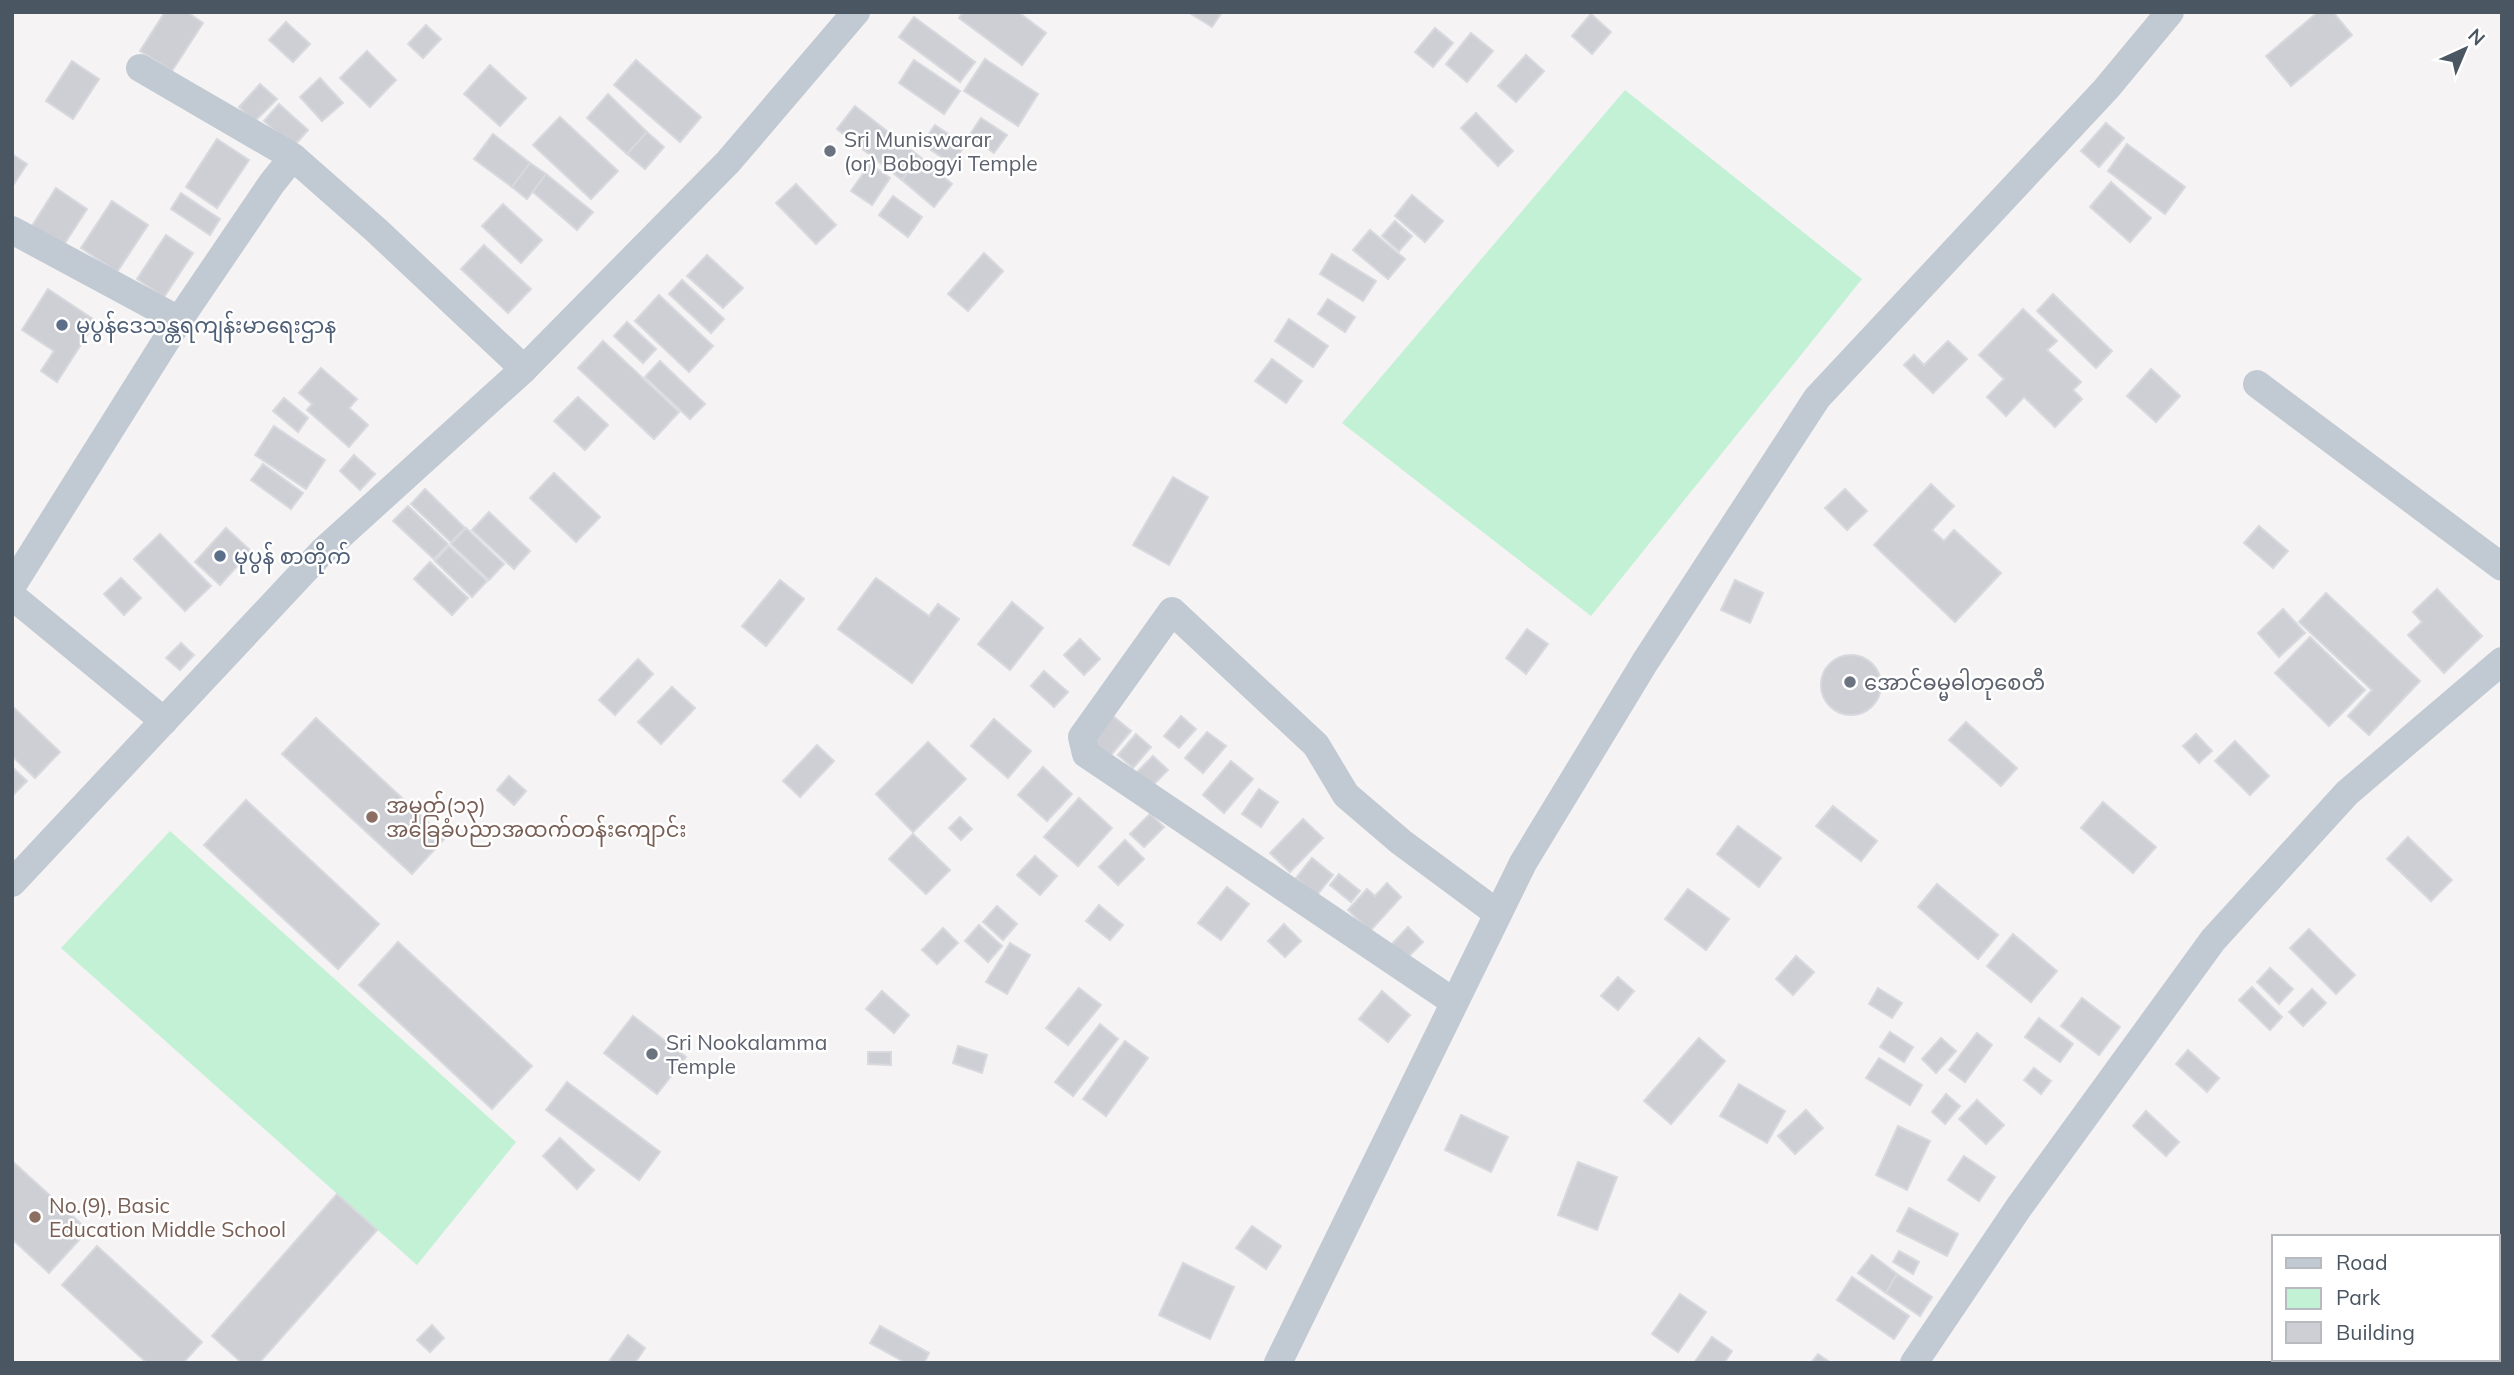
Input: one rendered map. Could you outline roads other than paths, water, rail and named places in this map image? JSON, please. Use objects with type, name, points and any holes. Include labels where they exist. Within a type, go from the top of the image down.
[{"type":"street","points":[[12,883],[323,552],[524,369],[728,162],[856,12]]},
{"type":"street","points":[[1278,1363],[1523,863],[1645,662],[1817,398],[2106,89],[2170,12]]},
{"type":"street","points":[[141,68],[293,157],[376,230],[524,369]]},
{"type":"street","points":[[12,586],[179,320],[272,183],[293,157]]},
{"type":"street","points":[[12,230],[179,320]]},
{"type":"street","points":[[2257,384],[2502,567]]},
{"type":"street","points":[[12,596],[164,721]]},
{"type":"street","points":[[1454,1002],[1086,754],[1082,737],[1171,611],[1316,745],[1346,795],[1401,842],[1497,913]]},
{"type":"street","points":[[1914,1363],[2019,1207],[2213,940],[2347,793],[2502,661]]},
{"type":"place","name":"Sri Muniswarar (or) Bobogyi Temple","points":[[830,151]]},
{"type":"place","name":"မုပွန်ဒေသန္တရကျန်းမာရေးဌာန","points":[[62,325]]},
{"type":"place","name":"မုပွန် စာတိုက်","points":[[220,556]]},
{"type":"place","name":"အောင်ဓမ္မဓါတုစေတီ","points":[[1850,682]]},
{"type":"place","name":"အမှတ်(၁၃) အခြေခံပညာအထက်တန်းကျောင်း","points":[[372,817]]},
{"type":"place","name":"Sri Nookalamma Temple","points":[[652,1054]]},
{"type":"place","name":"No.(9), Basic Education Middle School","points":[[35,1217]]}]
